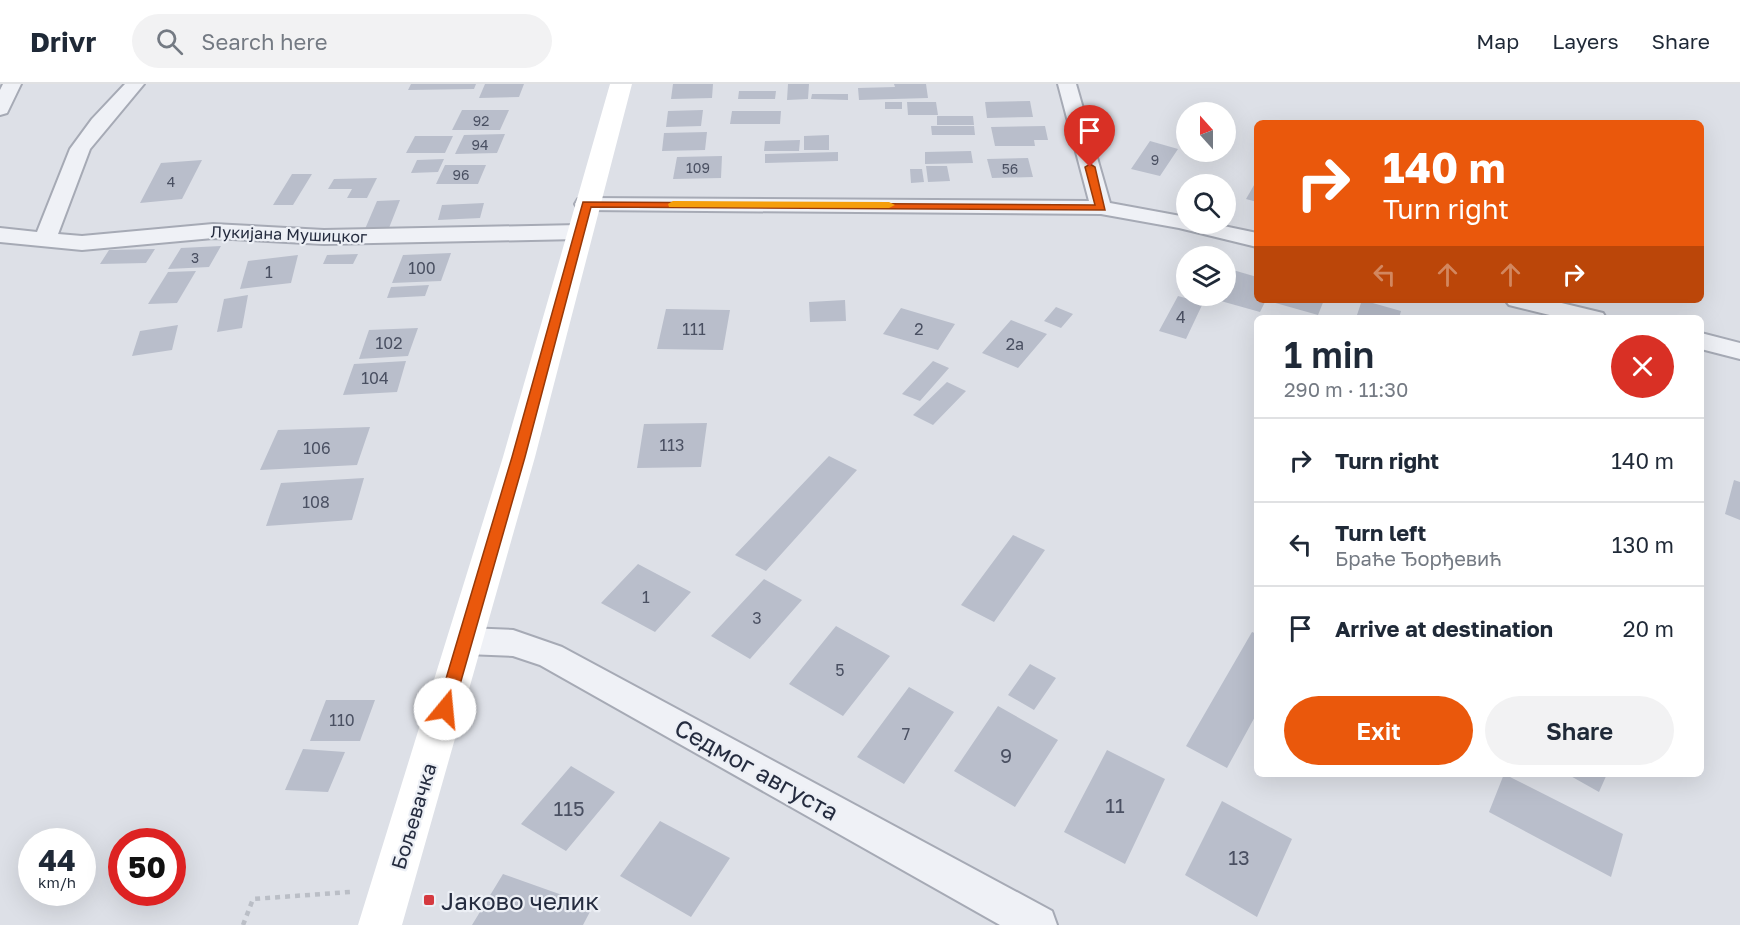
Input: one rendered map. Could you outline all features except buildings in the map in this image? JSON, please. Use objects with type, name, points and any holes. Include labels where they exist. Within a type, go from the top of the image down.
[{"type":"main road","name":"Бољевачка","points":[[385,907],[466,641],[621,84]]},
{"type":"street","points":[[0,109],[12,84]]},
{"type":"street","points":[[45,239],[80,149],[99,123],[135,84]]},
{"type":"street","points":[[1067,84],[1101,208]]},
{"type":"street","points":[[586,204],[1101,208],[1176,221]]},
{"type":"street","name":"Лукијана Мушицког","points":[[0,235],[82,243],[213,231],[324,237],[579,232]]},
{"type":"street","points":[[1232,234],[1254,239]]},
{"type":"street","points":[[1531,303],[1581,315]]},
{"type":"street","points":[[1704,342],[1740,351]]},
{"type":"street","name":"Седмог августа","points":[[466,641],[513,643],[551,656],[1038,925]]},
{"type":"path","points":[[243,925],[253,899],[385,907]]},
{"type":"slow traffic","points":[[673,204],[889,205]]},
{"type":"place","name":"Јаково челик","points":[[429,900]]},
{"type":"route","points":[[445,709],[519,457],[586,204],[1101,208],[1090,167]]}]
